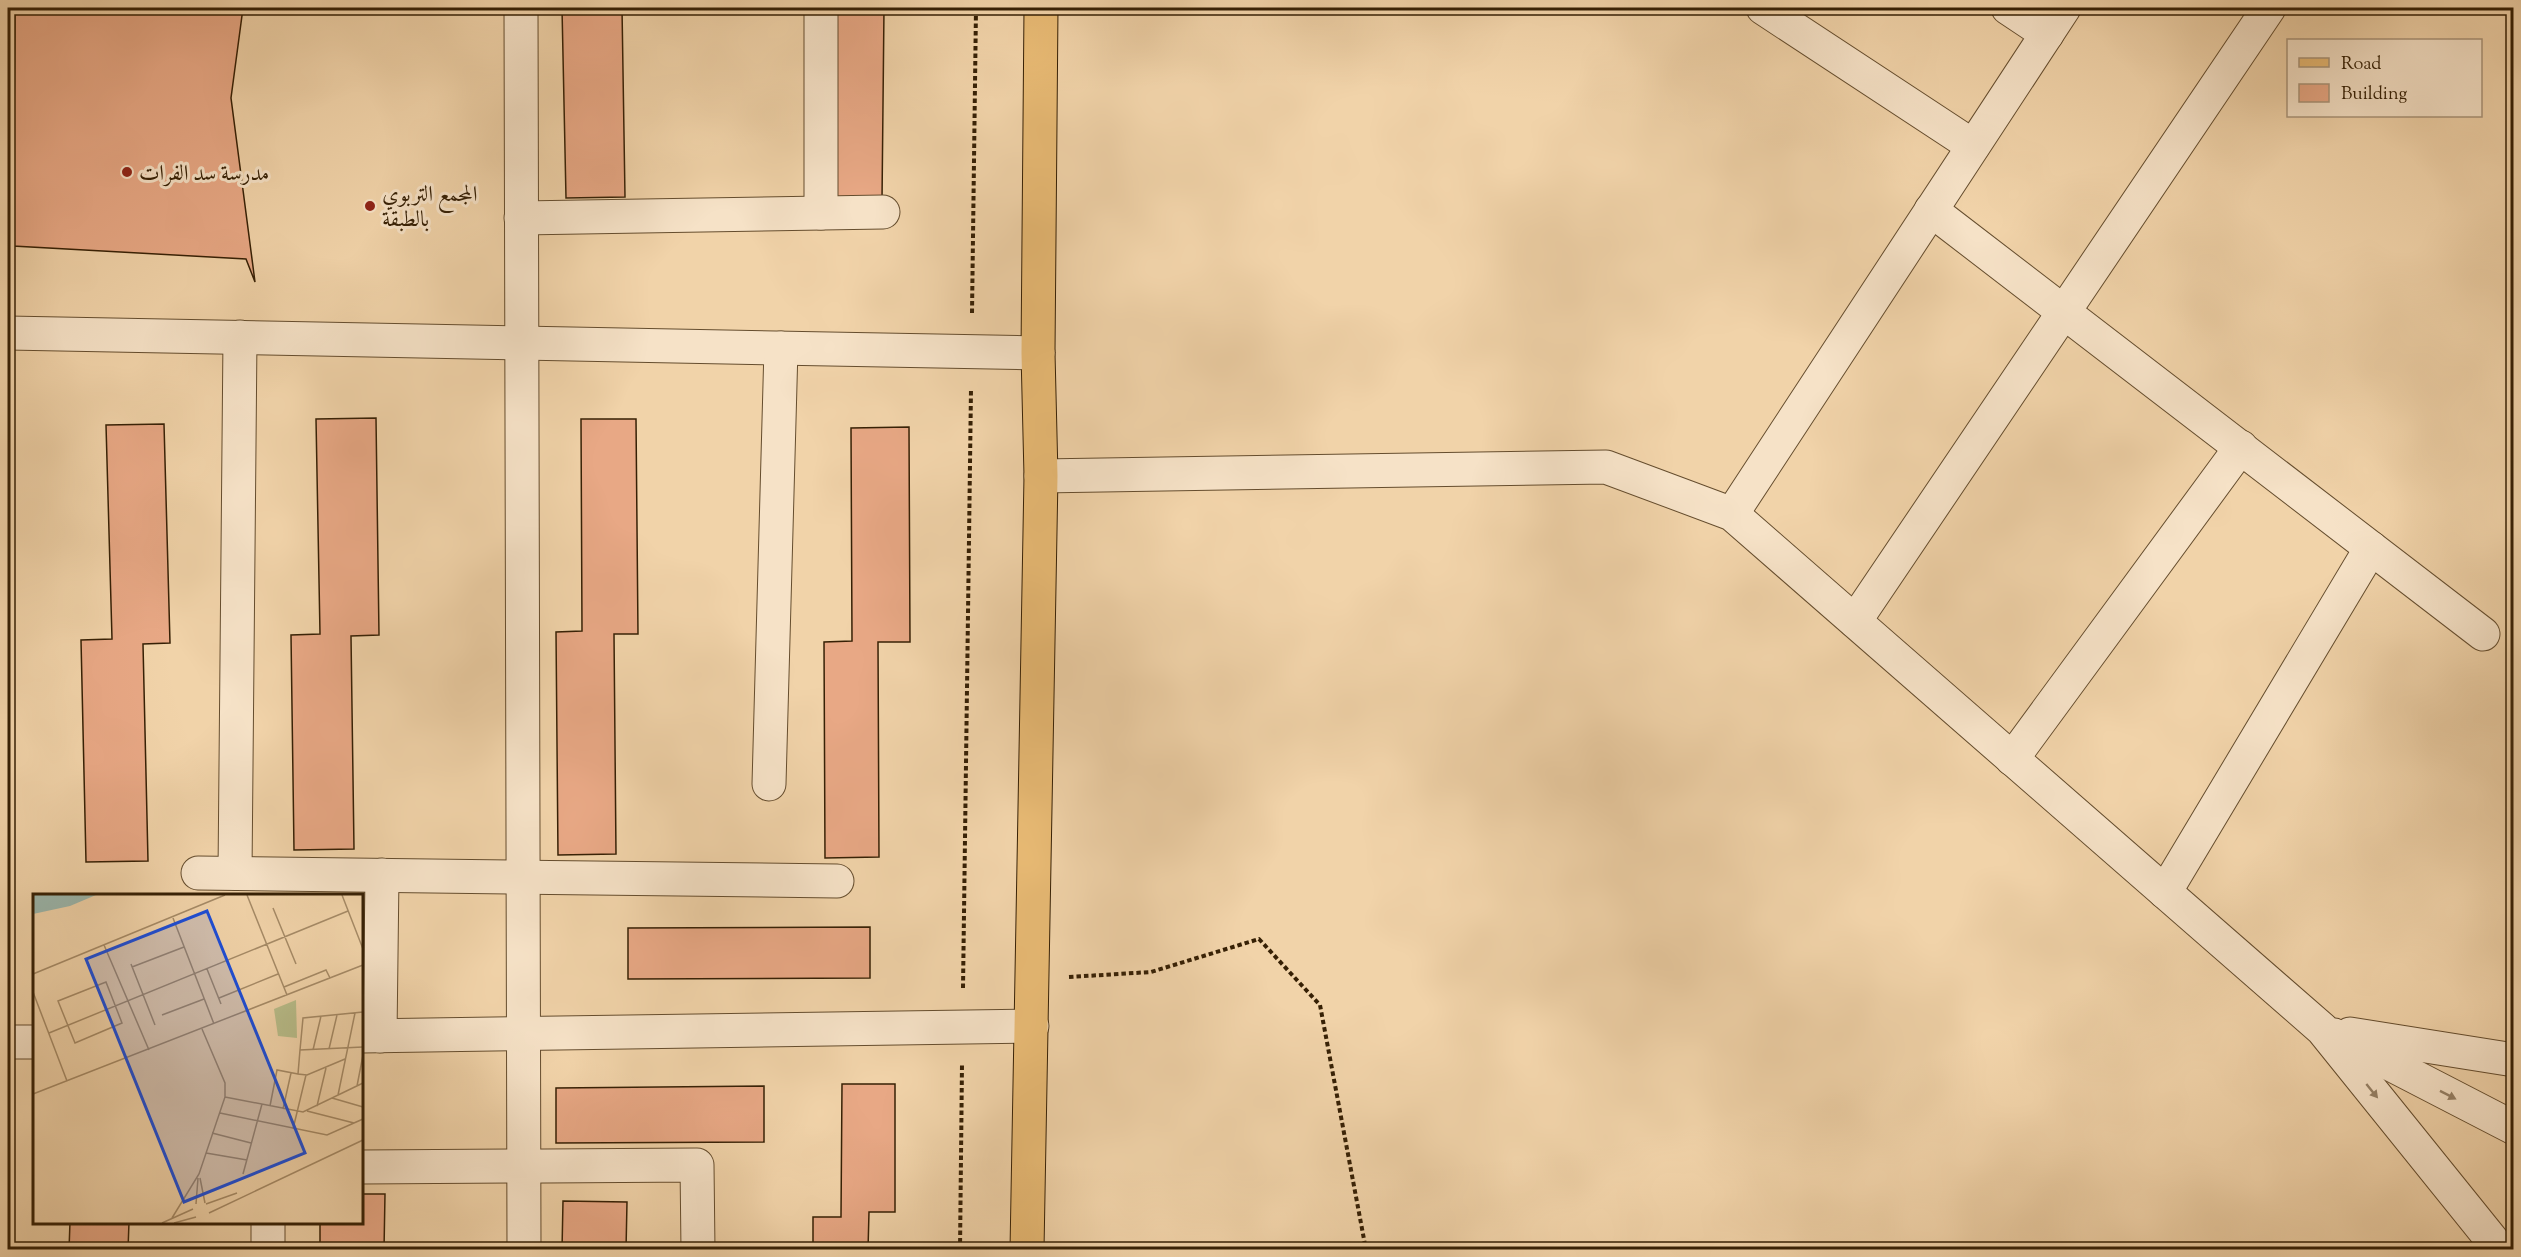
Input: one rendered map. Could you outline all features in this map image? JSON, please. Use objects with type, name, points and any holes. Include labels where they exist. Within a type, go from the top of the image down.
[{"type":"main road","points":[[1027,1250],[1041,476],[1038,353],[1041,8]]},
{"type":"street","points":[[521,8],[524,1250]]},
{"type":"street","points":[[821,8],[821,213]]},
{"type":"street","points":[[1763,8],[1973,146]]},
{"type":"street","points":[[1732,514],[2055,21],[2008,8]]},
{"type":"street","points":[[1855,621],[2064,311],[2258,11]]},
{"type":"street","points":[[1931,210],[2483,634]]},
{"type":"street","points":[[521,218],[883,212]]},
{"type":"street","points":[[8,333],[1038,353]]},
{"type":"street","points":[[235,873],[240,337]]},
{"type":"street","points":[[769,784],[781,348]]},
{"type":"street","points":[[2012,759],[2241,447]]},
{"type":"street","points":[[1041,476],[1606,467],[1732,514],[2322,1029],[2500,1250]]},
{"type":"street","points":[[2165,892],[2371,548]]},
{"type":"street","points":[[198,873],[837,881]]},
{"type":"street","points":[[382,875],[371,1036],[1032,1026]]},
{"type":"street","points":[[2322,1029],[2514,1060]]},
{"type":"street","points":[[2322,1029],[2514,1128]]},
{"type":"street","points":[[8,1042],[33,1042]]},
{"type":"street","points":[[363,1167],[697,1165],[698,1250]]},
{"type":"street","points":[[268,1224],[268,1250]]},
{"type":"path","points":[[960,1250],[976,8]]},
{"type":"path","points":[[1032,980],[1151,972],[1259,939],[1320,1005],[1366,1250]]},
{"type":"building","name":"مدرسة سد الفرات","points":[[15,8],[243,8],[231,98],[255,282],[246,259],[13,246]]},
{"type":"building","points":[[562,8],[622,8],[625,197],[566,198]]},
{"type":"building","points":[[830,8],[884,8],[882,200],[828,200]]},
{"type":"building","points":[[376,418],[379,635],[351,636],[354,849],[294,850],[291,635],[320,634],[316,419]]},
{"type":"building","points":[[581,419],[636,419],[638,634],[614,634],[616,854],[558,855],[556,632],[582,631]]},
{"type":"building","points":[[164,424],[170,643],[143,644],[148,861],[86,862],[81,640],[112,639],[106,425]]},
{"type":"building","points":[[909,427],[910,642],[878,642],[879,857],[825,858],[824,642],[852,641],[851,428]]},
{"type":"building","points":[[870,927],[870,978],[628,979],[628,928]]},
{"type":"building","points":[[842,1084],[895,1084],[895,1212],[869,1212],[868,1250],[813,1250],[813,1217],[841,1217]]},
{"type":"building","points":[[764,1086],[764,1142],[556,1143],[556,1088]]},
{"type":"building","points":[[363,1194],[385,1194],[384,1250],[320,1250],[320,1224],[363,1224]]},
{"type":"building","points":[[563,1201],[627,1202],[626,1250],[562,1250]]},
{"type":"building","points":[[70,1224],[129,1224],[128,1250],[69,1250]]},
{"type":"place","name":"مدرسة سد الفرات","points":[[127,172]]},
{"type":"place","name":"المجمع التربوي بالطبقة","points":[[370,206]]}]
